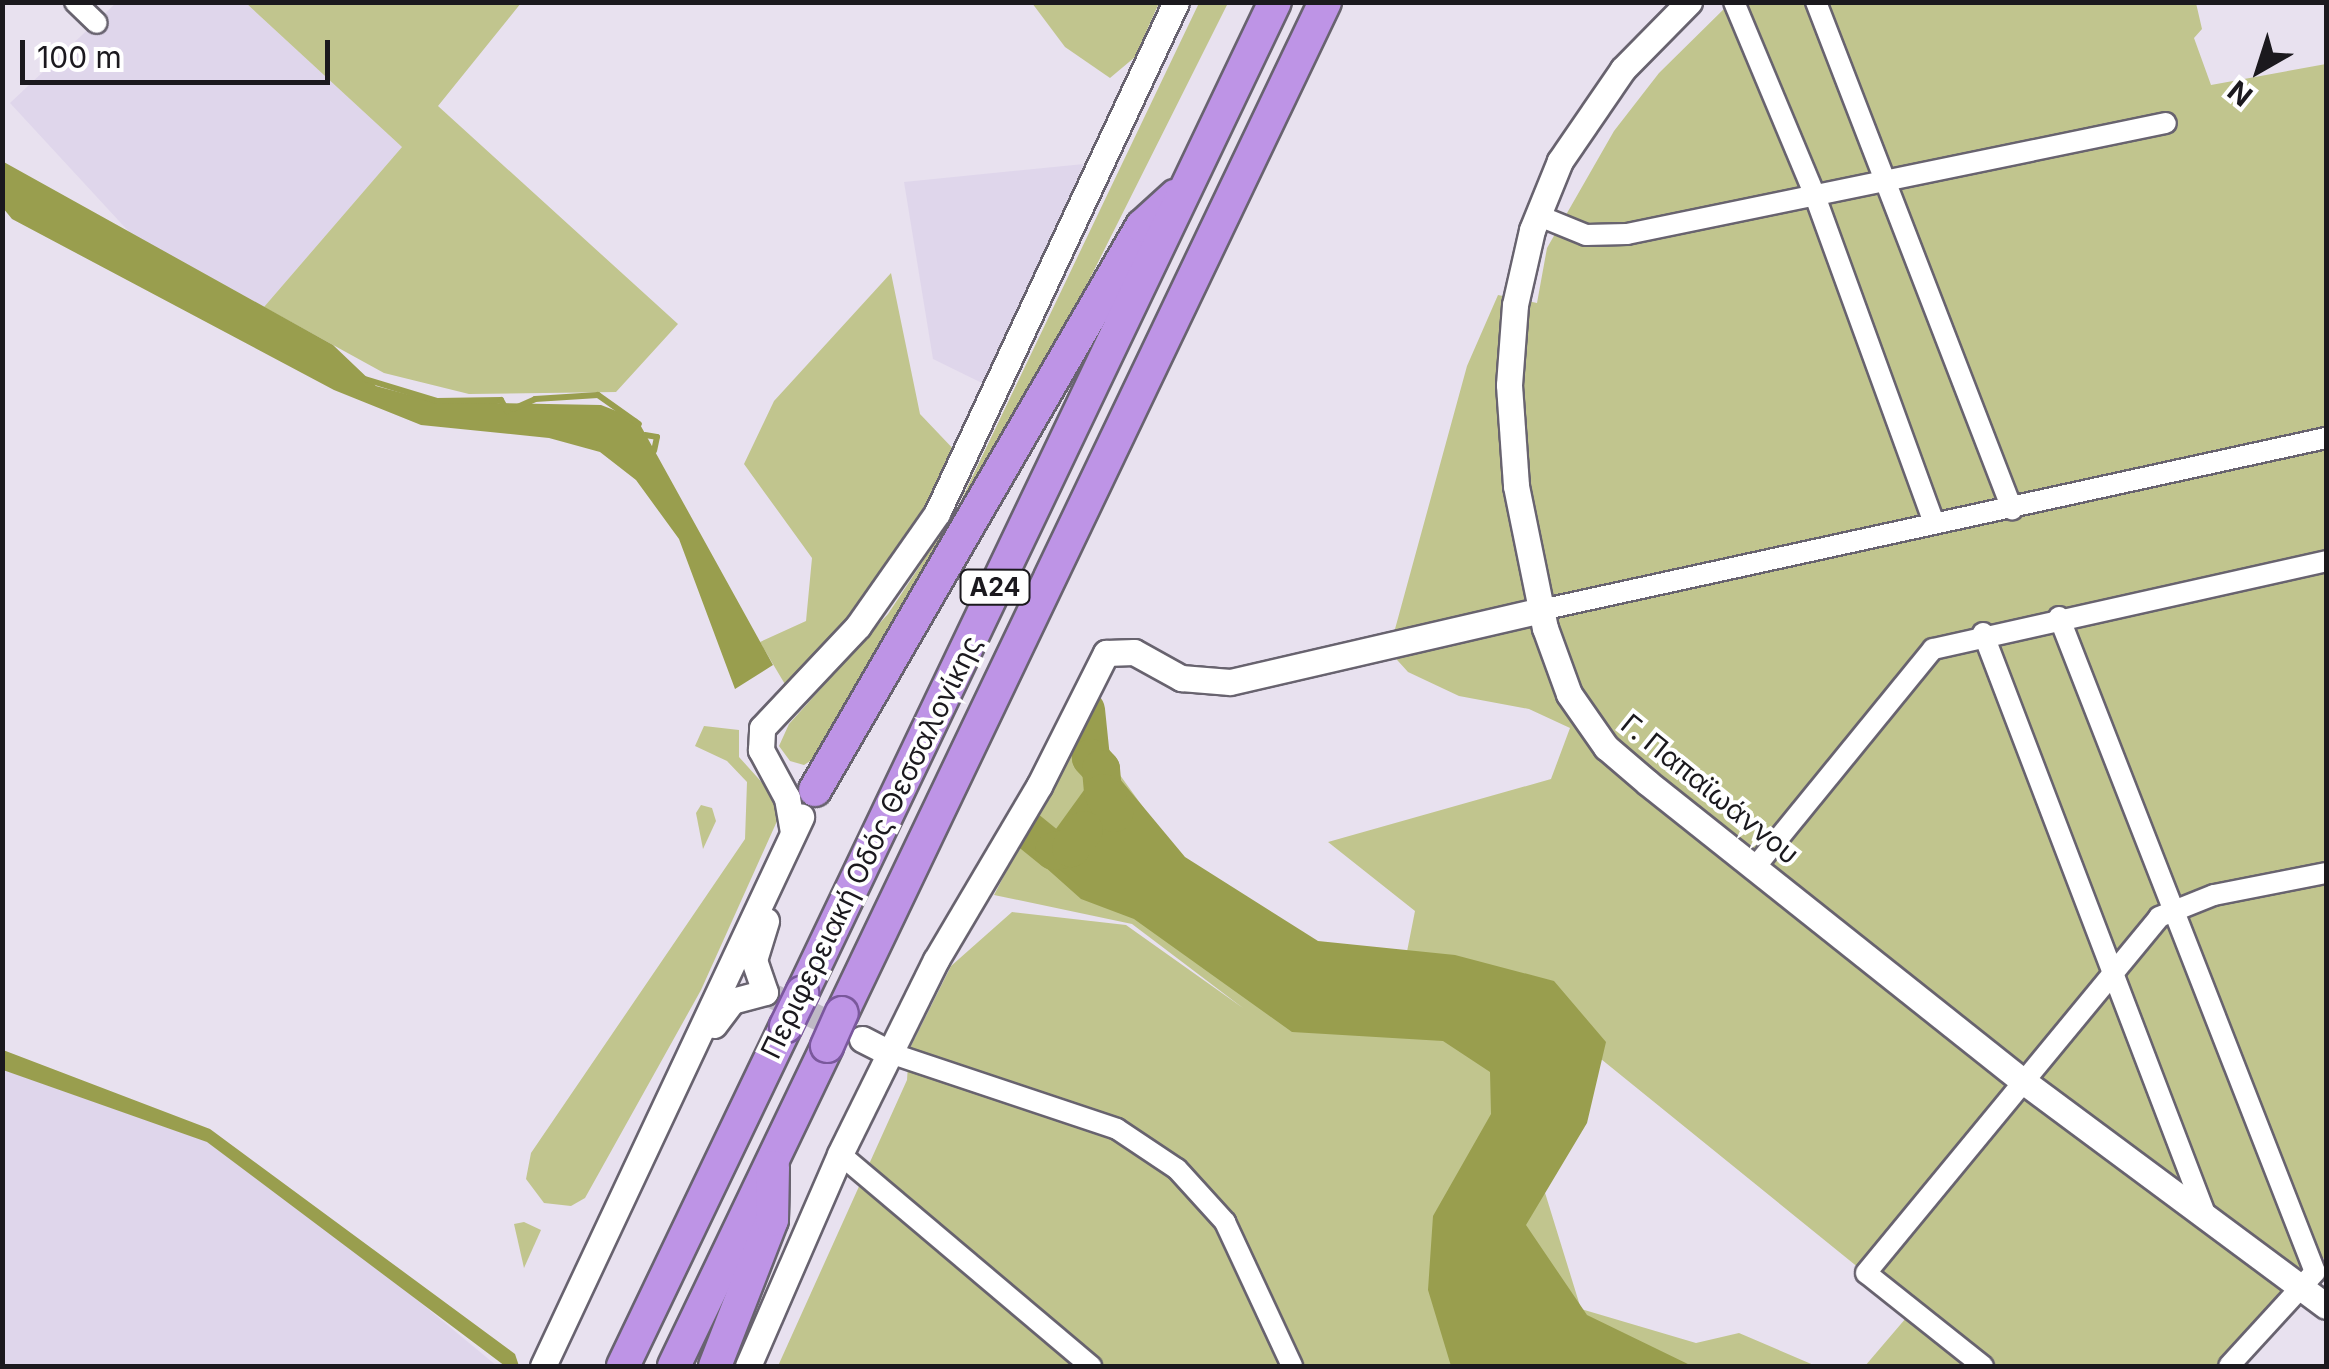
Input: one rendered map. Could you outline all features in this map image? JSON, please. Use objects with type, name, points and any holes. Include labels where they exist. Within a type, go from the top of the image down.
[{"type":"highway","name":"Περιφερειακή Οδός Θεσσαλονίκης","points":[[623,1366],[1275,2]]},
{"type":"highway","name":"Περιφερειακή Οδός Θεσσαλονίκης","points":[[674,1366],[826,1046],[852,1026],[1325,2]]},
{"type":"highway","points":[[815,790],[1142,226],[1189,182]]},
{"type":"highway","points":[[715,1366],[772,1220],[774,1157]]},
{"type":"street","points":[[75,2],[97,23]]},
{"type":"street","points":[[793,832],[787,798],[759,741],[765,720],[858,626],[938,512],[1176,2]]},
{"type":"street","name":"Γ. Παπαϊωάννου","points":[[1690,2],[1638,52],[1587,118],[1537,215],[1513,318],[1509,385],[1516,486],[1541,610],[1560,674],[1596,734],[2024,1080],[2298,1290],[2326,1306]]},
{"type":"street","points":[[1734,2],[1815,196],[1934,523]]},
{"type":"street","points":[[1816,2],[1882,182],[2012,508]]},
{"type":"street","points":[[1537,215],[1573,232],[1610,236],[2166,123]]},
{"type":"street","points":[[748,1366],[840,1154],[890,1053],[1106,653],[1134,652],[1198,682],[1230,682],[2326,438]]},
{"type":"street","points":[[1756,866],[1933,649],[1983,633],[2326,561]]},
{"type":"street","points":[[2059,617],[2316,1272],[2228,1366]]},
{"type":"street","points":[[1983,633],[2116,970],[2208,1222]]},
{"type":"street","points":[[643,1151],[725,1008],[765,992],[756,948],[814,824],[821,800],[815,790],[772,771]]},
{"type":"street","points":[[543,1366],[815,790]]},
{"type":"street","points":[[1984,1366],[1866,1273],[2116,970],[2175,906],[2326,873]]},
{"type":"street","points":[[852,1026],[890,1053],[1118,1129],[1177,1169],[1232,1235],[1292,1366]]},
{"type":"street","points":[[840,1154],[1091,1366]]},
{"type":"shaded area","points":[[116,3],[246,3],[402,147],[264,307],[131,234],[10,103]]},
{"type":"shaded area","points":[[246,3],[521,3],[438,106],[678,324],[616,392],[469,394],[384,373],[264,307],[402,147]]},
{"type":"shaded area","points":[[1032,3],[1159,3],[1135,57],[1110,78],[1065,47]]},
{"type":"shaded area","points":[[1199,3],[1228,3],[1035,388],[818,756],[804,765],[790,761],[779,746],[789,724],[888,614],[955,513]]},
{"type":"shaded area","points":[[1730,3],[2196,3],[2202,29],[2194,38],[2211,85],[2326,64],[2326,1257],[2300,1272],[2227,1366],[1865,1366],[1912,1311],[1580,1042],[1542,1183],[1581,1309],[1696,1343],[1739,1333],[1816,1366],[778,1366],[907,1080],[909,1050],[951,966],[1012,912],[1126,925],[1243,1008],[1132,924],[994,895],[1089,712],[1112,764],[1233,932],[1400,987],[1415,911],[1328,842],[1551,779],[1570,728],[1529,709],[1459,696],[1408,672],[1389,651],[1467,366],[1498,295],[1537,303],[1547,248],[1614,131],[1659,73]]},
{"type":"shaded area","points":[[2,161],[333,345],[376,386],[436,402],[601,405],[637,419],[773,665],[735,689],[679,539],[636,480],[600,452],[549,438],[421,425],[334,390],[12,219],[3,208]]},
{"type":"shaded area","points":[[1084,164],[984,384],[933,359],[904,182]]},
{"type":"shaded area","points":[[891,273],[920,414],[959,455],[870,602],[786,686],[760,642],[806,621],[812,558],[744,464],[774,401]]},
{"type":"shaded area","points":[[704,726],[739,730],[739,757],[776,798],[778,819],[701,990],[585,1198],[571,1206],[544,1203],[526,1179],[531,1153],[745,839],[747,782],[727,761],[695,746]]},
{"type":"shaded area","points":[[1105,761],[1185,857],[1318,941],[1455,955],[1554,981],[1606,1042],[1587,1123],[1526,1225],[1587,1315],[1692,1366],[1451,1366],[1428,1290],[1433,1216],[1491,1114],[1490,1072],[1443,1041],[1292,1032],[1134,919],[1081,899],[1035,858]]},
{"type":"shaded area","points":[[701,805],[712,808],[716,821],[703,849],[696,813]]},
{"type":"shaded area","points":[[2,1050],[213,1131],[497,1366],[3,1366]]},
{"type":"shaded area","points":[[3,1050],[210,1129],[515,1354],[519,1366],[505,1366],[207,1142],[3,1070]]},
{"type":"shaded area","points":[[524,1222],[541,1230],[524,1268],[514,1224]]},
{"type":"waterway","points":[[365,379],[437,401],[501,400],[507,411]]},
{"type":"waterway","points":[[513,409],[535,399],[598,395],[639,424]]},
{"type":"waterway","points":[[645,435],[657,437],[654,451]]},
{"type":"waterway","points":[[1086,710],[1091,758],[1101,769],[1103,793],[1114,813]]},
{"type":"waterway","points":[[1024,827],[1054,851],[1071,848],[1084,830]]},
{"type":"tunnel","points":[[765,992],[849,1032]]}]
